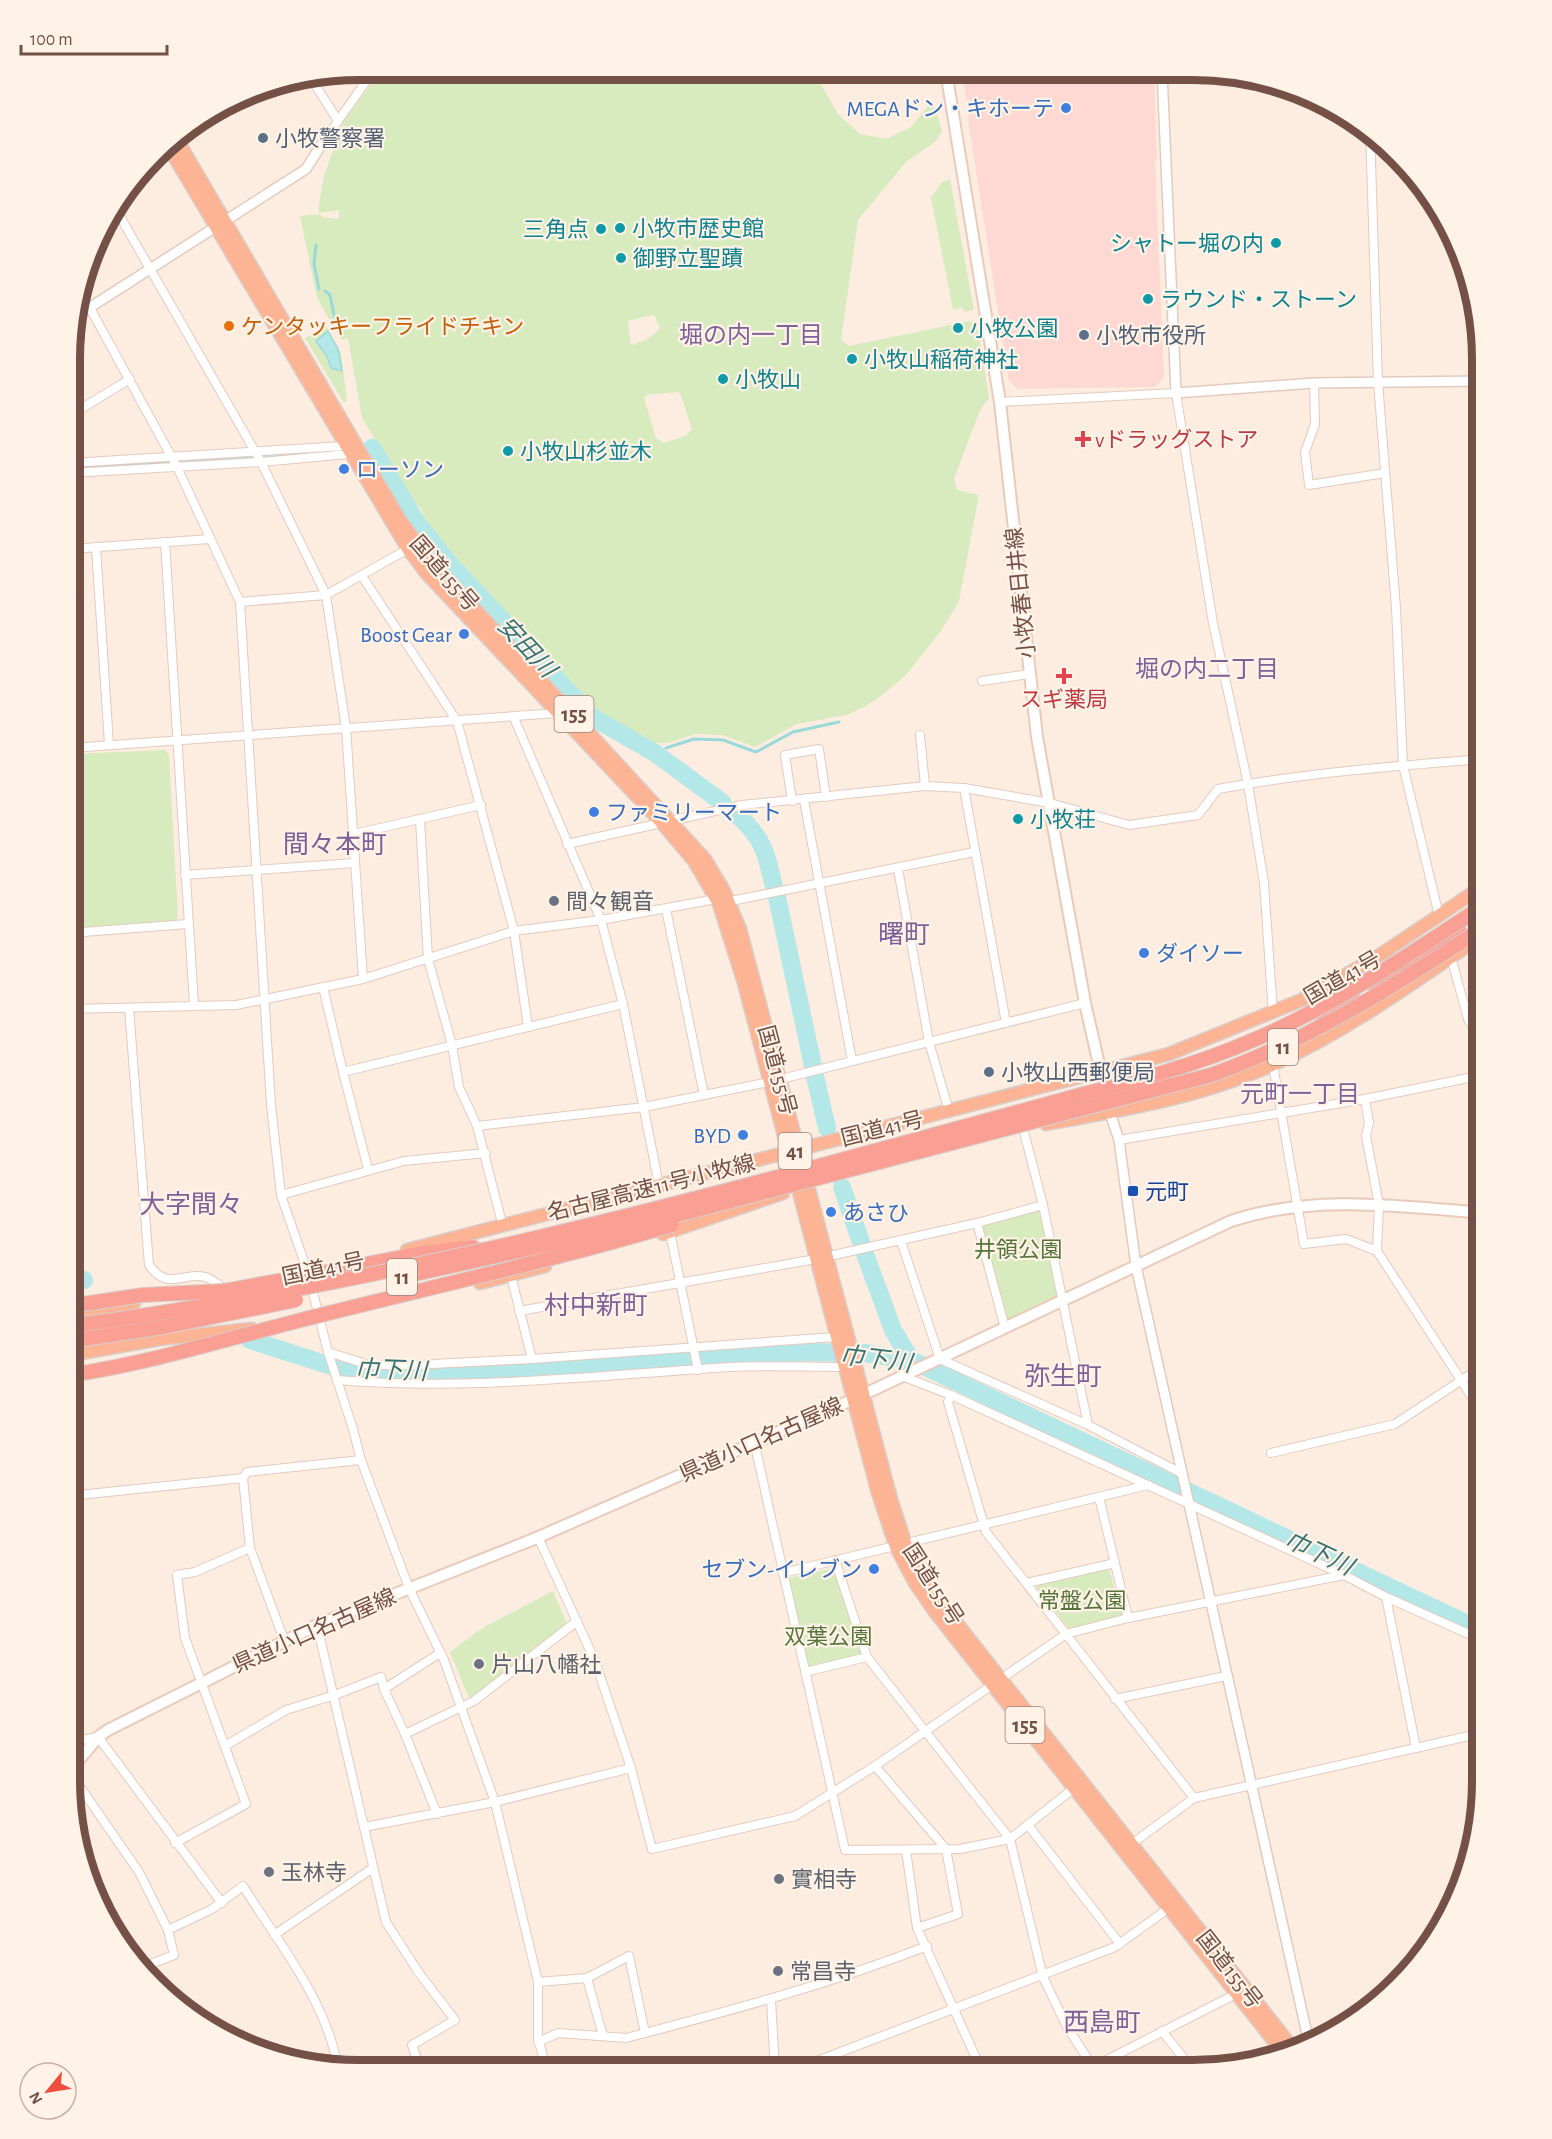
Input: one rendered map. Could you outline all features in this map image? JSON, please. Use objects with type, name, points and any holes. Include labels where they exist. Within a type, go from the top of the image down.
[{"type":"highway","name":"国道155号","points":[[179,144],[346,450],[408,549],[427,574],[558,713],[705,859],[721,901],[740,929],[775,1081],[822,1258],[841,1342],[859,1396],[878,1493],[922,1593],[996,1680],[1128,1847],[1289,2043]]},
{"type":"highway","name":"国道155号","points":[[172,151],[221,224],[400,520],[429,558],[666,821]]},
{"type":"highway","name":"国道41号","points":[[80,1312],[308,1273],[502,1227],[659,1185],[1101,1074],[1169,1054],[1304,999],[1380,955],[1472,894]]},
{"type":"highway","name":"名古屋高速11号小牧線","points":[[80,1324],[305,1289],[508,1244],[813,1168],[1208,1058],[1249,1042],[1318,1009],[1389,967],[1472,913]]},
{"type":"highway","points":[[1060,1112],[1202,1071],[1269,1045],[1410,963],[1472,921]]},
{"type":"highway","name":"名古屋高速11号小牧線","points":[[732,1200],[1060,1112],[1150,1093],[1257,1059],[1369,1002],[1472,934]]},
{"type":"highway","name":"国道41号","points":[[80,1353],[160,1339],[320,1321],[511,1276],[670,1232],[802,1187],[1023,1128],[1165,1102],[1273,1065],[1345,1027],[1472,943]]},
{"type":"highway","points":[[80,1373],[152,1361],[303,1319],[586,1251],[699,1217],[732,1200]]},
{"type":"highway","name":"11","points":[[80,1340],[163,1328],[360,1286],[732,1200]]},
{"type":"highway","points":[[80,1304],[143,1295],[243,1288],[422,1253],[508,1244]]},
{"type":"highway","name":"国道155号","points":[[996,1680],[1074,1788],[1128,1847],[1169,1908],[1278,2046]]},
{"type":"main road","name":"小牧春日井線","points":[[947,80],[1000,402],[1029,674],[1085,1003],[1110,1113]]},
{"type":"main road","name":"県道小口名古屋線","points":[[80,1758],[98,1737],[125,1720],[284,1640],[538,1537],[859,1396],[1231,1221],[1257,1213],[1296,1206],[1379,1204],[1472,1212]]},
{"type":"street","points":[[84,312],[306,169],[337,119],[367,80]]},
{"type":"street","points":[[1162,80],[1176,393],[1213,623],[1248,784],[1267,907],[1273,1013]]},
{"type":"street","points":[[314,83],[337,119]]},
{"type":"street","points":[[1370,143],[1378,382],[1396,608],[1403,765],[1439,916]]},
{"type":"street","points":[[119,215],[261,462],[326,595],[346,728],[363,979]]},
{"type":"street","points":[[90,308],[177,467],[240,602],[271,1105],[281,1195],[308,1273],[360,1461],[409,1588],[440,1653],[495,1802],[538,1982],[538,2042],[544,2060]]},
{"type":"street","points":[[80,410],[130,379]]},
{"type":"street","points":[[1000,402],[1314,383],[1472,381]]},
{"type":"street","points":[[1314,383],[1315,424],[1305,452],[1310,485],[1385,473]]},
{"type":"street","points":[[346,450],[261,462],[82,473],[81,463],[255,451],[346,450]]},
{"type":"street","points":[[94,462],[94,472]]},
{"type":"street","points":[[80,548],[210,539]]},
{"type":"street","points":[[165,543],[194,1005]]},
{"type":"street","points":[[96,547],[109,744]]},
{"type":"street","points":[[240,602],[326,595],[408,549]]},
{"type":"street","points":[[362,576],[457,721],[514,931],[528,1027]]},
{"type":"street","points":[[982,681],[1029,674]]},
{"type":"street","points":[[80,747],[514,718],[558,713]]},
{"type":"street","points":[[514,718],[601,920],[623,1004],[659,1185]]},
{"type":"street","points":[[920,735],[925,786]]},
{"type":"street","points":[[792,801],[785,754],[819,749],[826,797]]},
{"type":"street","points":[[567,844],[742,805],[925,786],[964,788],[1050,803],[1129,825],[1198,815],[1218,789],[1403,765],[1472,760]]},
{"type":"street","points":[[964,788],[1006,1023]]},
{"type":"street","points":[[804,800],[852,1061]]},
{"type":"street","points":[[354,834],[481,805]]},
{"type":"street","points":[[420,820],[428,959],[452,1045],[459,1087],[477,1126],[486,1153],[502,1227]]},
{"type":"street","points":[[80,1009],[236,1005],[363,979],[514,931],[721,901],[898,869],[974,852]]},
{"type":"street","points":[[185,875],[355,863]]},
{"type":"street","points":[[898,869],[929,1042],[949,1112]]},
{"type":"street","points":[[666,909],[704,1095]]},
{"type":"street","points":[[80,932],[188,924]]},
{"type":"street","points":[[1451,957],[1472,1026]]},
{"type":"street","points":[[323,987],[368,1169]]},
{"type":"street","points":[[477,1126],[645,1107],[775,1081],[1085,1003]]},
{"type":"street","points":[[343,1072],[623,1004]]},
{"type":"street","points":[[129,1008],[149,1266],[156,1275],[173,1280],[205,1277],[222,1287]]},
{"type":"street","points":[[1273,1065],[1304,1244],[1346,1239],[1377,1251]]},
{"type":"street","points":[[1119,1140],[1282,1114],[1472,1077]]},
{"type":"street","points":[[1365,1099],[1369,1123],[1366,1136],[1379,1204],[1377,1251],[1472,1398]]},
{"type":"street","points":[[1110,1113],[1119,1140],[1136,1266],[1307,2035]]},
{"type":"street","points":[[1023,1128],[1042,1204],[1088,1425]]},
{"type":"street","points":[[281,1195],[368,1169],[404,1161],[486,1153]]},
{"type":"street","points":[[519,1311],[822,1258],[976,1223],[1042,1204]]},
{"type":"street","points":[[976,1223],[1005,1328]]},
{"type":"street","points":[[670,1232],[698,1370]]},
{"type":"street","points":[[901,1241],[940,1359],[1088,1425],[1181,1473]]},
{"type":"street","points":[[511,1276],[532,1359]]},
{"type":"street","points":[[328,1352],[369,1365],[532,1359],[695,1348],[841,1342]]},
{"type":"street","points":[[337,1380],[419,1384],[847,1363]]},
{"type":"street","points":[[1270,1453],[1395,1424],[1472,1374]]},
{"type":"street","points":[[902,1376],[951,1395],[1472,1636]]},
{"type":"street","points":[[951,1395],[948,1402],[984,1527],[1114,1699],[1194,1798]]},
{"type":"street","points":[[754,1441],[845,1850],[946,1849],[1010,1839],[1074,1788]]},
{"type":"street","points":[[284,1640],[250,1548],[243,1478],[247,1472],[360,1461]]},
{"type":"street","points":[[80,1495],[243,1478]]},
{"type":"street","points":[[783,1573],[984,1527],[1148,1485]]},
{"type":"street","points":[[1099,1497],[1128,1618]]},
{"type":"street","points":[[538,1537],[595,1661],[631,1768],[652,1849],[795,1816],[875,1766],[996,1680],[1066,1634],[1128,1618],[1210,1604],[1344,1575]]},
{"type":"street","points":[[175,1843],[246,1804],[203,1681],[185,1638],[177,1575],[195,1572],[250,1548]]},
{"type":"street","points":[[835,1560],[867,1658],[1010,1839],[1043,1977],[1067,2027],[1087,2060]]},
{"type":"street","points":[[1027,1583],[1114,1563]]},
{"type":"street","points":[[1386,1597],[1416,1748]]},
{"type":"street","points":[[405,1734],[474,1701],[577,1621]]},
{"type":"street","points":[[317,1625],[386,1922],[413,1965],[455,2020],[412,2045],[417,2060]]},
{"type":"street","points":[[384,1689],[440,1653]]},
{"type":"street","points":[[805,1672],[867,1658]]},
{"type":"street","points":[[1114,1699],[1226,1676]]},
{"type":"street","points":[[225,1746],[286,1710],[335,1695],[381,1677],[437,1814]]},
{"type":"street","points":[[1128,1847],[1194,1798],[1472,1735]]},
{"type":"street","points":[[80,1740],[98,1737],[222,1903]]},
{"type":"street","points":[[875,1766],[946,1849],[957,1914],[917,1928]]},
{"type":"street","points":[[364,1827],[495,1802],[631,1768]]},
{"type":"street","points":[[80,1787],[139,1872],[168,1929],[174,1955],[149,1965]]},
{"type":"street","points":[[1028,1825],[1120,1944]]},
{"type":"street","points":[[906,1850],[917,1928],[977,2060]]},
{"type":"street","points":[[274,1935],[373,1868]]},
{"type":"street","points":[[168,1929],[222,1903],[243,1886],[323,2014],[334,2044],[336,2059]]},
{"type":"street","points":[[820,2060],[1043,1977],[1120,1944],[1169,1908]]},
{"type":"street","points":[[538,2042],[558,2033],[626,2038],[771,2000],[869,1969],[927,1946]]},
{"type":"street","points":[[538,1982],[586,1978],[629,1956],[645,2032]]},
{"type":"street","points":[[586,1978],[603,2036]]},
{"type":"street","points":[[1109,2060],[1236,1994]]},
{"type":"street","points":[[771,2000],[774,2060]]},
{"type":"street","points":[[1162,2031],[1184,2060]]},
{"type":"shaded area","points":[[962,80],[1154,80],[1157,159],[1155,160],[1164,377],[1156,387],[1018,389],[1009,381],[968,120],[969,108]]},
{"type":"green space","points":[[375,80],[819,80],[838,114],[860,134],[886,139],[911,127],[929,105],[935,107],[942,131],[935,142],[906,162],[858,220],[841,340],[849,346],[970,321],[978,327],[989,398],[980,410],[954,479],[957,490],[979,495],[959,601],[941,631],[906,675],[864,707],[846,715],[797,724],[755,747],[722,735],[695,734],[668,743],[655,743],[595,710],[437,540],[424,520],[422,510],[410,498],[362,418],[348,338],[341,340],[317,298],[300,216],[320,214],[322,217],[339,219],[339,210],[320,213],[318,210],[324,176],[343,122]],"holes":[[[655,316],[660,329],[646,340],[632,345],[628,321]],[[680,393],[692,429],[686,436],[663,443],[656,438],[644,398],[647,395]]]},
{"type":"green space","points":[[950,179],[974,310],[964,312],[962,307],[953,310],[931,198],[941,183]]},
{"type":"green space","points":[[326,326],[341,353],[347,400],[344,403],[305,338]]},
{"type":"green space","points":[[165,750],[169,755],[178,917],[175,922],[80,928],[80,754]]},
{"type":"green space","name":"井領公園","points":[[1043,1205],[1063,1301],[1005,1328],[977,1223]]},
{"type":"green space","name":"双葉公園","points":[[833,1568],[862,1655],[808,1668],[789,1578]]},
{"type":"green space","name":"常盤公園","points":[[1109,1569],[1122,1615],[1069,1629],[1035,1585]]},
{"type":"green space","points":[[553,1591],[568,1626],[470,1701],[450,1652],[484,1627]]},
{"type":"water","points":[[328,331],[338,349],[342,371],[331,368],[327,356],[316,341]]},
{"type":"waterway","points":[[316,245],[314,264],[319,289]]},
{"type":"waterway","points":[[325,291],[330,295],[336,325],[333,329]]},
{"type":"waterway","name":"安田川","points":[[372,448],[417,523],[448,562],[592,717],[655,753],[723,803]]},
{"type":"waterway","name":"安田川","points":[[181,461],[336,451]]},
{"type":"waterway","name":"安田川","points":[[80,467],[181,461]]},
{"type":"waterway","points":[[666,748],[694,739],[723,740],[756,752],[793,732],[839,722]]},
{"type":"waterway","name":"安田川","points":[[734,812],[751,829],[762,845],[774,887]]},
{"type":"waterway","name":"安田川","points":[[777,897],[813,1066]]},
{"type":"waterway","name":"安田川","points":[[815,1076],[827,1128]]},
{"type":"waterway","name":"安田川","points":[[842,1187],[862,1245]]},
{"type":"waterway","name":"安田川","points":[[865,1254],[893,1330],[911,1360]]},
{"type":"waterway","name":"巾下川","points":[[80,1279],[84,1280]]},
{"type":"waterway","name":"巾下川","points":[[250,1340],[331,1366],[399,1373],[550,1368],[801,1352],[864,1353],[911,1360],[1472,1626]]},
{"type":"place","name":"MEGAドン・キホーテ","points":[[1066,108]]},
{"type":"place","name":"小牧警察署","points":[[263,138]]},
{"type":"place","name":"小牧市歴史館","points":[[620,228]]},
{"type":"place","name":"三角点","points":[[601,229]]},
{"type":"place","name":"シャトー堀の内","points":[[1276,243]]},
{"type":"place","name":"御野立聖蹟","points":[[621,258]]},
{"type":"place","name":"ラウンド・ストーン","points":[[1148,299]]},
{"type":"place","name":"ケンタッキーフライドチキン","points":[[229,326]]},
{"type":"place","name":"小牧公園","points":[[958,328]]},
{"type":"place","name":"小牧市役所","points":[[1084,335]]},
{"type":"place","name":"小牧山稲荷神社","points":[[852,359]]},
{"type":"place","name":"小牧山","points":[[723,379]]},
{"type":"place","name":"vドラッグストア","points":[[1083,439]]},
{"type":"place","name":"小牧山杉並木","points":[[508,451]]},
{"type":"place","name":"ローソン","points":[[344,469]]},
{"type":"place","name":"Boost Gear","points":[[464,634]]},
{"type":"place","name":"スギ薬局","points":[[1064,676]]},
{"type":"place","name":"ファミリーマート","points":[[594,812]]},
{"type":"place","name":"小牧荘","points":[[1018,819]]},
{"type":"place","name":"間々観音","points":[[554,901]]},
{"type":"place","name":"ダイソー","points":[[1144,953]]},
{"type":"place","name":"小牧山西郵便局","points":[[989,1072]]},
{"type":"place","name":"BYD","points":[[743,1135]]},
{"type":"place","name":"元町","points":[[1133,1191]]},
{"type":"place","name":"あさひ","points":[[831,1212]]},
{"type":"place","name":"セブン-イレブン","points":[[874,1569]]},
{"type":"place","name":"片山八幡社","points":[[479,1664]]},
{"type":"place","name":"玉林寺","points":[[269,1872]]},
{"type":"place","name":"實相寺","points":[[779,1879]]},
{"type":"place","name":"常昌寺","points":[[778,1971]]},
{"type":"district","name":"堀の内一丁目","points":[[751,335]]},
{"type":"district","name":"堀の内二丁目","points":[[1207,669]]},
{"type":"district","name":"間々本町","points":[[335,844]]},
{"type":"district","name":"曙町","points":[[904,934]]},
{"type":"district","name":"元町一丁目","points":[[1300,1094]]},
{"type":"district","name":"大字間々","points":[[191,1204]]},
{"type":"district","name":"村中新町","points":[[596,1305]]},
{"type":"district","name":"弥生町","points":[[1063,1376]]},
{"type":"district","name":"西島町","points":[[1102,2022]]}]
